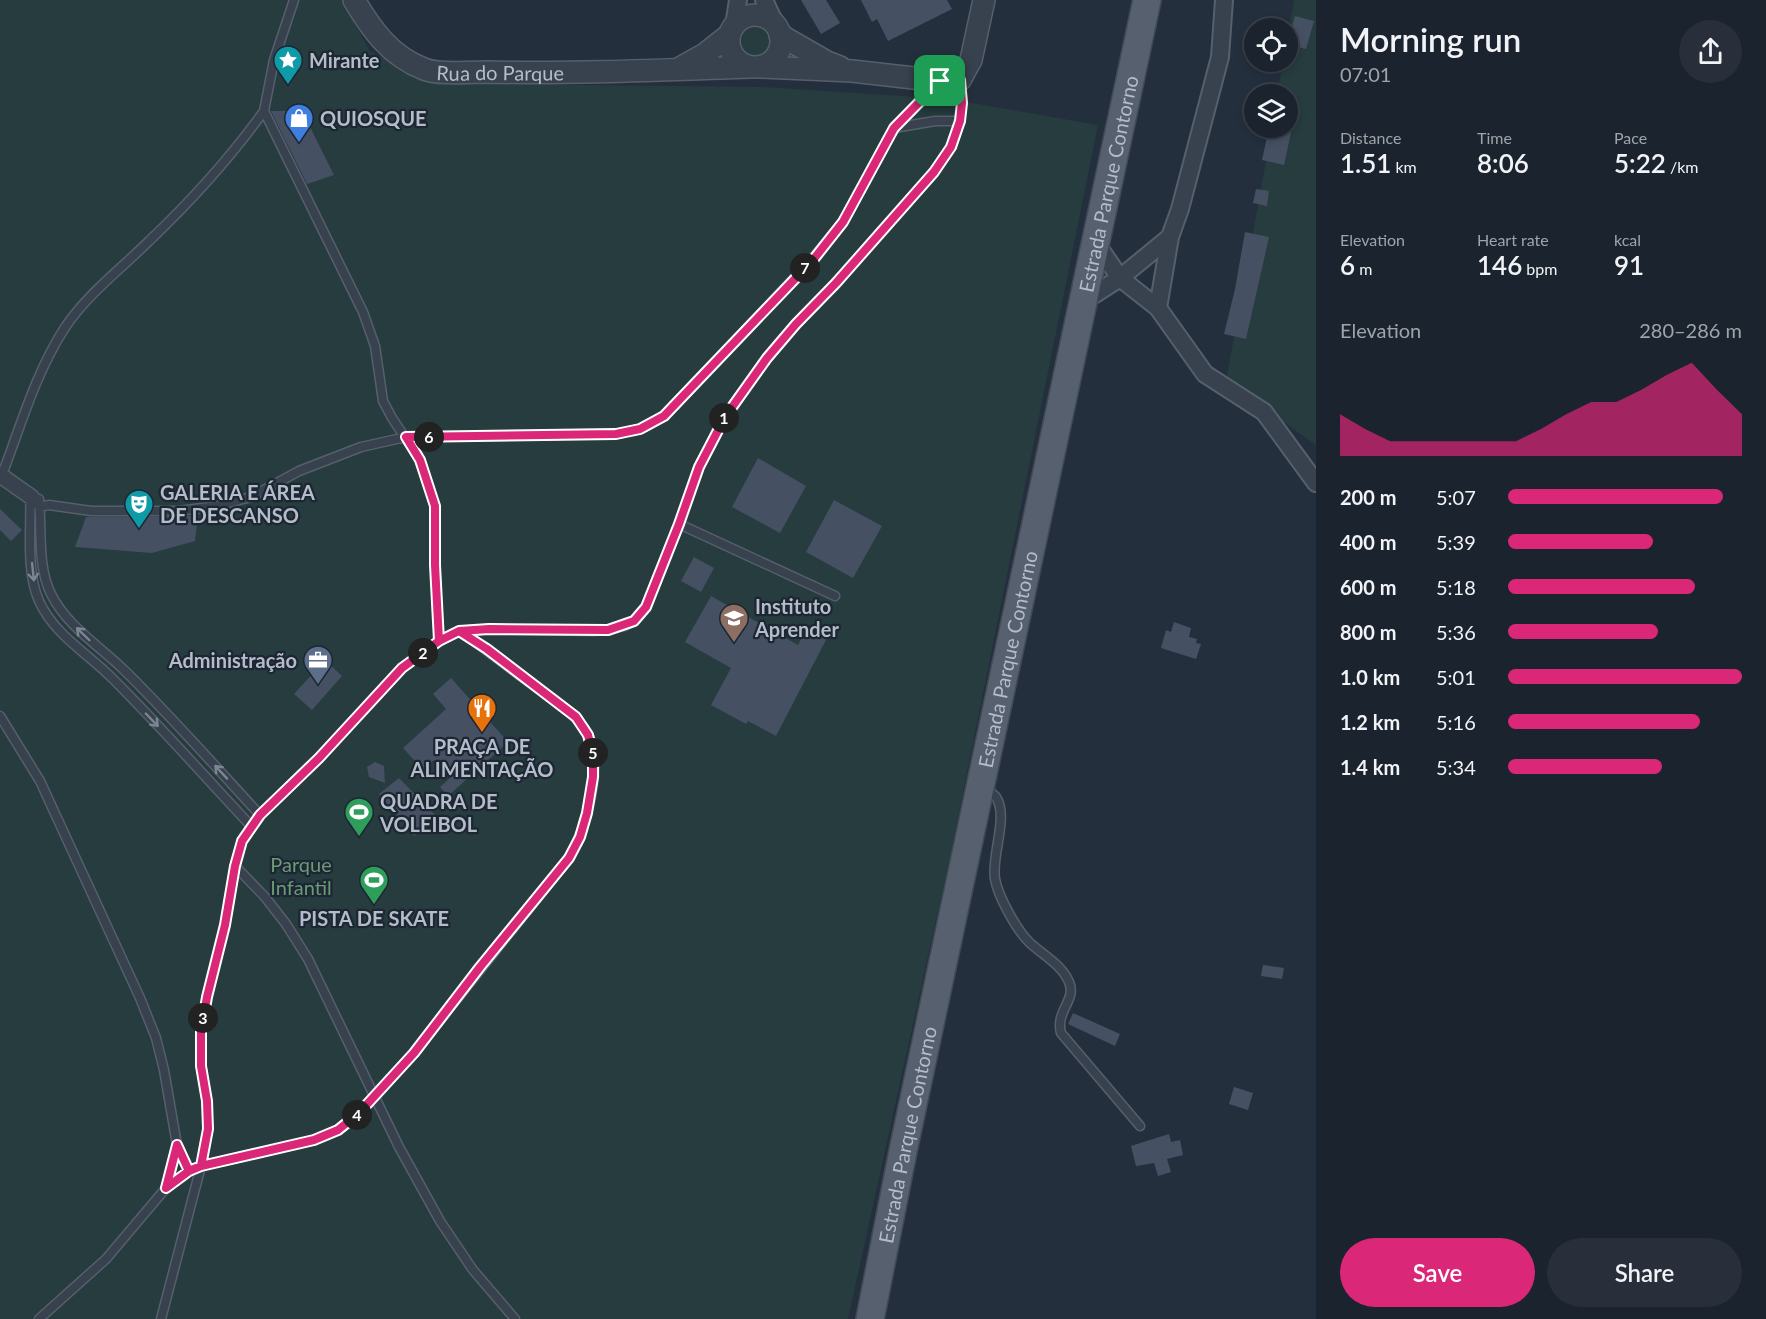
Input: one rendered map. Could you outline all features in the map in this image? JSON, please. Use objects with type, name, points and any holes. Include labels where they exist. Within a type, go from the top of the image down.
[{"type":"main road","name":"Estrada Parque Contorno","points":[[870,1319],[903,1151],[1147,0]]},
{"type":"street","name":"Rua do Parque","points":[[354,0],[372,30],[389,49],[407,62],[427,71],[542,73],[755,67],[852,71]]},
{"type":"street","points":[[738,0],[729,44],[735,59],[755,67],[774,59],[781,44],[778,31],[764,0]]},
{"type":"street","points":[[732,30],[747,16],[755,15],[770,20],[778,31],[827,62],[852,71],[950,80],[971,60],[984,0]]},
{"type":"street","points":[[1158,308],[1170,237],[1180,209],[1220,57],[1220,4]]},
{"type":"street","name":"Rua do Parque","points":[[677,69],[705,54],[732,30]]},
{"type":"street","points":[[1084,301],[1120,278],[1170,237]]},
{"type":"street","points":[[1096,243],[1120,278],[1158,308],[1205,374],[1264,412],[1316,483]]},
{"type":"lane","points":[[161,1319],[201,1166],[208,1129],[207,1101],[201,1066],[201,1032],[242,841],[260,815],[319,758],[402,668],[439,641],[459,631],[489,629],[592,631],[608,630],[634,621],[646,607],[699,467],[725,417],[767,358],[796,324],[836,283],[934,172],[951,147],[960,121],[962,103],[950,80],[894,128],[843,222],[813,260],[664,416],[640,429],[616,434],[406,437],[361,447],[299,471],[251,497],[217,506],[179,511],[91,511],[38,501],[1,476],[42,369],[65,329],[82,306],[178,212],[244,138],[264,111],[274,60],[294,0]]},
{"type":"lane","points":[[264,111],[363,312],[375,346],[383,401],[420,460],[435,506],[439,641]]},
{"type":"lane","points":[[894,128],[935,121],[960,121]]},
{"type":"lane","points":[[38,501],[45,575],[50,592],[63,614],[83,635],[122,668],[260,815]]},
{"type":"lane","points":[[38,501],[31,544],[34,584],[39,601],[53,624],[74,646],[112,678],[252,827]]},
{"type":"lane","points":[[679,524],[835,596]]},
{"type":"lane","points":[[31,544],[41,544]]},
{"type":"lane","points":[[39,1319],[105,1259],[166,1188],[189,1171],[201,1166],[314,1140],[338,1130],[359,1113],[414,1053],[480,967],[569,858],[580,837],[593,777],[593,755],[588,735],[576,717],[487,649],[459,631]]},
{"type":"lane","points":[[0,716],[40,781],[140,998],[156,1038],[177,1145],[189,1171]]},
{"type":"lane","points":[[981,783],[997,799],[1000,814],[999,836],[993,862],[995,881],[1007,910],[1027,941],[1061,970],[1070,983],[1070,998],[1059,1017],[1058,1024],[1061,1034],[1140,1126]]},
{"type":"lane","points":[[235,866],[279,915],[308,959],[399,1147],[440,1221],[473,1270],[515,1319]]},
{"type":"lane","points":[[166,1188],[177,1145]]},
{"type":"green space","name":"Parque Infantil","points":[[0,0],[341,0],[370,51],[432,83],[763,87],[949,99],[1098,125],[951,852],[848,1319],[0,1319]]},
{"type":"green space","points":[[1294,0],[1316,0],[1316,445],[1226,381],[1270,138],[1298,138],[1298,84],[1279,84],[1281,72],[1298,72],[1298,18],[1291,18]]},
{"type":"green space","points":[[754,25],[766,30],[771,42],[766,54],[754,59],[742,54],[737,42],[742,30]]},
{"type":"building","points":[[801,0],[826,0],[840,23],[821,34]]},
{"type":"building","points":[[861,0],[947,0],[952,9],[888,41],[877,19],[872,22]]},
{"type":"building","points":[[1295,16],[1314,21],[1306,49],[1298,47],[1298,18],[1294,18]]},
{"type":"building","name":"QUIOSQUE","points":[[271,111],[302,111],[334,175],[307,184]]},
{"type":"building","points":[[1267,138],[1290,138],[1284,165],[1262,160]]},
{"type":"building","points":[[1256,189],[1269,191],[1267,206],[1253,203]]},
{"type":"building","points":[[1245,232],[1269,237],[1246,339],[1224,334]]},
{"type":"building","points":[[758,458],[806,486],[780,533],[732,507]]},
{"type":"building","points":[[834,500],[882,526],[853,578],[806,552]]},
{"type":"building","points":[[0,509],[22,530],[11,541],[0,530]]},
{"type":"building","name":"GALERIA E ÁREA DE DESCANSO","points":[[198,515],[195,541],[152,553],[75,547],[86,517]]},
{"type":"building","points":[[694,557],[714,568],[701,592],[681,581]]},
{"type":"building","points":[[711,596],[798,645],[807,628],[827,638],[776,736],[748,721],[746,724],[711,705],[731,668],[685,642]]},
{"type":"building","points":[[1174,622],[1191,628],[1189,637],[1197,639],[1196,643],[1201,644],[1196,659],[1161,648],[1166,630],[1171,632]]},
{"type":"building","name":"Administração","points":[[325,660],[342,676],[312,710],[294,694]]},
{"type":"building","name":"PRAÇA DE ALIMENTAÇÃO","points":[[451,678],[508,742],[448,796],[440,787],[450,778],[434,760],[423,770],[403,748],[446,709],[433,694]]},
{"type":"building","points":[[375,762],[384,766],[385,783],[369,777],[367,767]]},
{"type":"building","points":[[399,778],[437,817],[414,836],[379,794]]},
{"type":"building","points":[[1263,965],[1284,968],[1282,979],[1261,976]]},
{"type":"building","points":[[1073,1013],[1120,1034],[1115,1046],[1068,1024]]},
{"type":"building","points":[[1234,1087],[1253,1093],[1248,1110],[1229,1104]]},
{"type":"building","points":[[1169,1134],[1171,1142],[1180,1140],[1183,1155],[1167,1159],[1171,1172],[1158,1176],[1154,1163],[1136,1166],[1131,1146]]},
{"type":"place","name":"Mirante","points":[[288,86]]},
{"type":"place","name":"QUIOSQUE","points":[[299,144]]},
{"type":"place","name":"GALERIA E ÁREA DE DESCANSO","points":[[139,530]]},
{"type":"place","name":"Instituto Aprender","points":[[734,644]]},
{"type":"place","name":"Administração","points":[[318,686]]},
{"type":"place","name":"PRAÇA DE ALIMENTAÇÃO","points":[[482,734]]},
{"type":"place","name":"QUADRA DE VOLEIBOL","points":[[359,838]]},
{"type":"place","name":"PISTA DE SKATE","points":[[374,906]]},
{"type":"route","points":[[940,81],[894,128],[843,222],[813,260],[664,416],[640,429],[616,434],[406,437],[420,460],[435,506],[439,641],[459,631],[487,649],[576,717],[588,735],[593,755],[593,777],[580,837],[569,858],[480,967],[414,1053],[359,1113],[338,1130],[314,1140],[201,1166],[179,1177],[166,1188],[177,1145],[189,1171],[201,1166],[208,1129],[207,1101],[201,1066],[201,1032],[207,997],[225,925],[235,866],[242,841],[260,815],[319,758],[402,668],[439,641],[459,631],[489,629],[592,631],[608,630],[634,621],[646,607],[699,467],[725,417],[767,358],[934,172],[951,147],[960,121],[962,103],[960,80],[940,81]]}]
